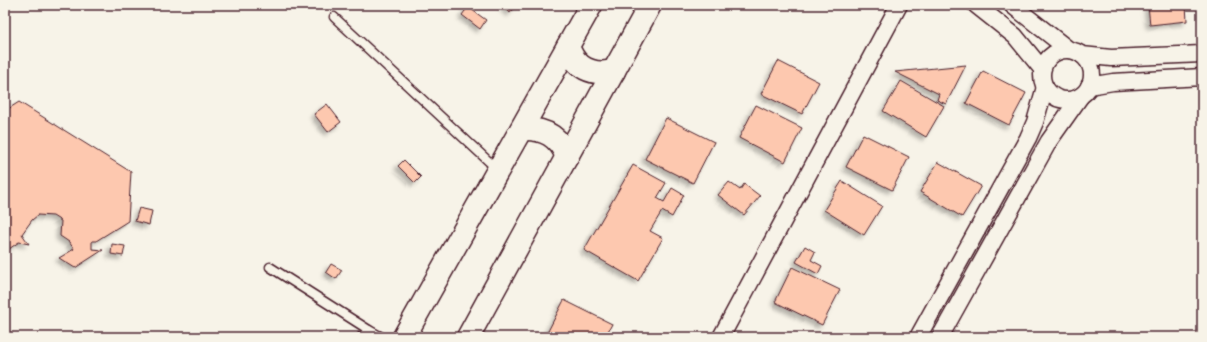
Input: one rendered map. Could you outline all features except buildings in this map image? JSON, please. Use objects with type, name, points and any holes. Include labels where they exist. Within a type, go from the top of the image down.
[{"type":"street","points":[[404,337],[591,5]]},
{"type":"street","points":[[468,337],[650,5]]},
{"type":"street","points":[[721,337],[899,5]]},
{"type":"street","points":[[976,5],[1015,36],[1042,69]]},
{"type":"street","points":[[940,337],[1049,141],[1084,92],[1092,78],[1088,62],[1012,5]]},
{"type":"street","points":[[568,46],[571,56],[585,70],[604,73],[614,71]]},
{"type":"street","points":[[1202,54],[1111,58],[1076,53],[1056,53],[1045,62],[1042,69],[1042,81],[1045,87],[1056,98],[1064,100],[1113,82],[1202,77]]},
{"type":"street","points":[[918,337],[1028,138],[1035,122],[1045,87]]},
{"type":"street","points":[[522,129],[541,130],[550,134],[558,140],[567,157]]},
{"type":"lane","points":[[334,17],[499,170]]},
{"type":"lane","points":[[270,267],[382,337]]},
{"type":"lane","points":[[361,337],[369,330]]}]
